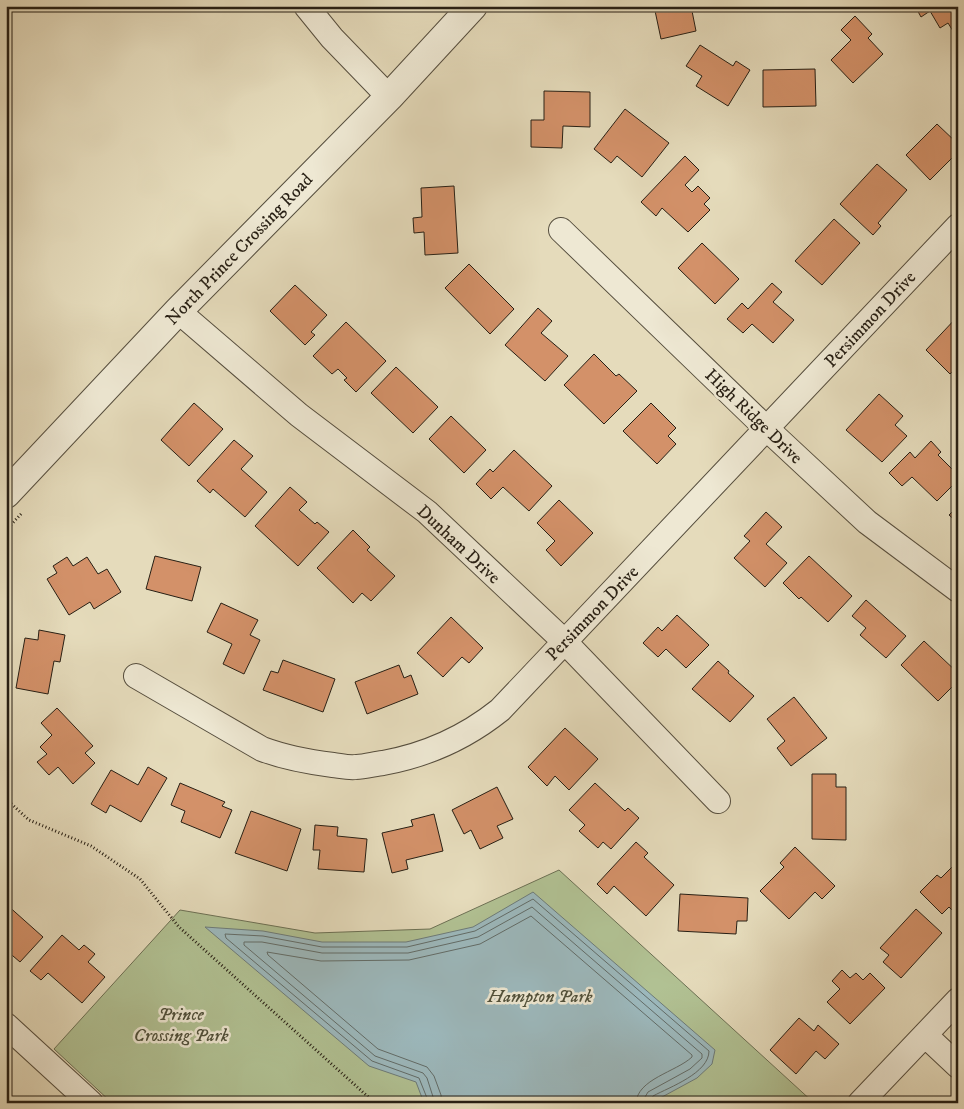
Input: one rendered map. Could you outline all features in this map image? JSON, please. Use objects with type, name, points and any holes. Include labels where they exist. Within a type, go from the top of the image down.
[{"type":"street","points":[[306,6],[332,38],[389,96]]},
{"type":"street","name":"North Prince Crossing Road","points":[[6,494],[178,311],[389,96],[474,6]]},
{"type":"street","name":"Persimmon Drive","points":[[136,676],[262,749],[307,762],[356,768],[422,754],[450,743],[474,729],[500,710],[958,226]]},
{"type":"street","name":"High Ridge Drive","points":[[561,230],[767,429],[867,522],[958,590]]},
{"type":"street","name":"Dunham Drive","points":[[178,311],[299,415],[427,512],[565,642],[718,802]]},
{"type":"street","points":[[860,1103],[958,1000]]},
{"type":"street","points":[[6,1025],[91,1103]]},
{"type":"street","points":[[924,1035],[958,1066]]},
{"type":"path","points":[[6,799],[29,820],[91,846],[140,880],[179,927],[375,1103]]},
{"type":"green space","name":"Hampton Park","points":[[559,870],[814,1103],[112,1103],[54,1049],[180,910],[315,933],[430,929]]},
{"type":"water","name":"Hampton Park","points":[[533,892],[715,1050],[712,1064],[697,1078],[651,1103],[424,1103],[416,1082],[369,1066],[205,927],[263,931],[322,942],[406,942],[473,927]]},
{"type":"building","points":[[654,6],[691,6],[696,31],[661,39]]},
{"type":"building","points":[[915,6],[958,6],[958,39],[948,23],[940,28],[930,11],[921,17]]},
{"type":"building","points":[[855,16],[872,34],[868,38],[883,54],[853,83],[831,60],[851,40],[841,30]]},
{"type":"building","points":[[700,45],[733,66],[736,61],[750,70],[728,106],[696,86],[702,76],[686,66]]},
{"type":"building","points":[[815,69],[816,106],[763,107],[763,70]]},
{"type":"building","points":[[544,91],[590,92],[590,127],[563,126],[562,148],[531,147],[531,120],[544,120]]},
{"type":"building","points":[[625,109],[669,143],[642,177],[617,156],[611,163],[594,149]]},
{"type":"building","points":[[937,124],[958,144],[958,152],[930,180],[906,155]]},
{"type":"building","points":[[685,156],[699,170],[685,185],[692,192],[698,186],[710,198],[704,204],[710,210],[688,232],[662,208],[656,216],[641,202]]},
{"type":"building","points":[[877,164],[907,190],[878,223],[881,226],[873,235],[840,204]]},
{"type":"building","points":[[454,186],[458,253],[425,255],[424,232],[414,233],[413,218],[422,217],[421,188]]},
{"type":"building","points":[[834,219],[860,243],[822,285],[795,261]]},
{"type":"building","points":[[702,243],[739,279],[715,304],[678,268]]},
{"type":"building","points":[[469,264],[514,309],[490,334],[445,288]]},
{"type":"building","points":[[772,283],[782,292],[773,302],[794,320],[773,343],[752,324],[743,333],[727,319],[742,303],[748,309]]},
{"type":"building","points":[[295,285],[327,315],[311,332],[315,335],[305,345],[270,311]]},
{"type":"building","points":[[538,308],[552,321],[541,333],[568,356],[545,381],[505,345]]},
{"type":"building","points":[[958,316],[958,366],[950,374],[926,350]]},
{"type":"building","points":[[346,322],[386,361],[356,392],[344,380],[347,378],[338,369],[332,374],[313,356]]},
{"type":"building","points":[[594,354],[616,376],[619,374],[637,391],[604,424],[564,385]]},
{"type":"building","points":[[396,367],[438,407],[413,433],[371,393]]},
{"type":"building","points":[[879,394],[903,416],[895,425],[907,436],[882,462],[846,430]]},
{"type":"building","points":[[194,403],[223,429],[189,466],[161,440]]},
{"type":"building","points":[[651,403],[676,428],[668,436],[676,444],[657,464],[623,431]]},
{"type":"building","points":[[451,416],[486,450],[464,473],[429,439]]},
{"type":"building","points":[[234,440],[253,456],[241,469],[267,492],[245,517],[213,489],[210,493],[197,481]]},
{"type":"building","points":[[931,441],[941,452],[938,455],[958,475],[958,480],[937,501],[912,477],[902,486],[889,473],[910,452],[915,458]]},
{"type":"building","points":[[514,450],[552,486],[529,511],[503,487],[491,499],[476,484],[490,469],[493,472]]},
{"type":"building","points":[[290,487],[307,502],[299,510],[315,524],[317,522],[329,532],[298,566],[255,526]]},
{"type":"building","points":[[559,500],[593,533],[561,566],[546,550],[555,541],[537,523]]},
{"type":"building","points":[[958,506],[958,523],[949,515]]},
{"type":"building","points":[[766,512],[782,527],[766,544],[787,563],[765,587],[734,558],[750,541],[744,536]]},
{"type":"building","points":[[353,530],[370,547],[367,550],[395,576],[371,601],[362,593],[353,603],[317,568]]},
{"type":"building","points":[[155,556],[201,567],[192,601],[146,589]]},
{"type":"building","points":[[809,556],[852,596],[828,622],[801,597],[799,599],[783,583]]},
{"type":"building","points":[[67,557],[73,566],[87,557],[98,574],[107,569],[121,592],[94,609],[90,602],[69,615],[47,579],[57,573],[53,566]]},
{"type":"building","points":[[866,600],[906,636],[886,658],[860,635],[866,628],[852,616]]},
{"type":"building","points":[[221,603],[258,620],[250,635],[260,640],[244,674],[223,664],[232,644],[207,632]]},
{"type":"building","points":[[677,615],[709,645],[686,668],[666,649],[658,657],[643,643],[658,627],[662,631]]},
{"type":"building","points":[[451,617],[483,648],[469,663],[462,657],[443,677],[417,653]]},
{"type":"building","points":[[39,630],[65,635],[60,662],[54,661],[48,694],[16,688],[25,638],[38,640]]},
{"type":"building","points":[[924,641],[958,673],[958,681],[938,701],[901,665]]},
{"type":"building","points":[[283,660],[335,679],[323,712],[263,690],[271,671],[278,673]]},
{"type":"building","points":[[718,661],[729,671],[728,673],[754,696],[730,722],[692,689]]},
{"type":"building","points":[[399,665],[404,678],[411,675],[418,694],[367,714],[355,682]]},
{"type":"building","points":[[794,697],[827,738],[791,766],[777,748],[785,741],[767,719]]},
{"type":"building","points":[[57,708],[93,746],[85,753],[95,763],[73,784],[58,767],[49,775],[37,762],[47,754],[40,747],[52,735],[41,723]]},
{"type":"building","points":[[565,728],[598,759],[569,790],[555,776],[547,786],[528,767]]},
{"type":"building","points":[[148,767],[167,778],[141,822],[110,805],[106,813],[91,804],[111,770],[138,785]]},
{"type":"building","points":[[812,774],[836,774],[836,787],[846,787],[846,840],[812,839]]},
{"type":"building","points":[[180,783],[225,802],[222,806],[232,810],[220,838],[181,822],[185,811],[171,805]]},
{"type":"building","points":[[595,783],[625,811],[628,808],[639,818],[611,849],[603,842],[598,848],[579,831],[585,825],[569,810]]},
{"type":"building","points":[[497,787],[513,819],[497,826],[503,838],[480,849],[471,830],[464,834],[452,810]]},
{"type":"building","points":[[251,811],[301,829],[287,871],[235,853]]},
{"type":"building","points":[[434,814],[443,851],[406,860],[408,869],[392,873],[382,833],[413,826],[411,820]]},
{"type":"building","points":[[315,825],[338,827],[337,836],[367,839],[364,872],[318,869],[320,850],[313,850]]},
{"type":"building","points":[[636,842],[648,853],[644,857],[674,885],[646,916],[614,886],[607,894],[597,884]]},
{"type":"building","points":[[795,847],[835,886],[822,899],[815,892],[789,919],[760,891],[784,867],[780,863]]},
{"type":"building","points":[[958,861],[958,907],[953,911],[949,907],[942,914],[920,892],[937,875],[941,878]]},
{"type":"building","points":[[680,894],[748,898],[747,921],[737,921],[736,934],[678,931]]},
{"type":"building","points":[[6,904],[43,937],[20,962],[6,950]]},
{"type":"building","points":[[916,909],[942,933],[901,978],[883,962],[889,955],[880,948]]},
{"type":"building","points":[[62,935],[79,950],[84,945],[95,954],[88,962],[105,977],[82,1003],[48,973],[41,980],[30,971]]},
{"type":"building","points":[[842,970],[850,978],[856,973],[863,980],[870,973],[885,988],[850,1024],[827,1002],[840,989],[832,981]]},
{"type":"building","points":[[799,1018],[814,1031],[818,1025],[839,1044],[825,1059],[816,1051],[796,1074],[770,1050]]},
{"type":"park label","name":"Prince Crossing Park","points":[[181,1024]]}]
